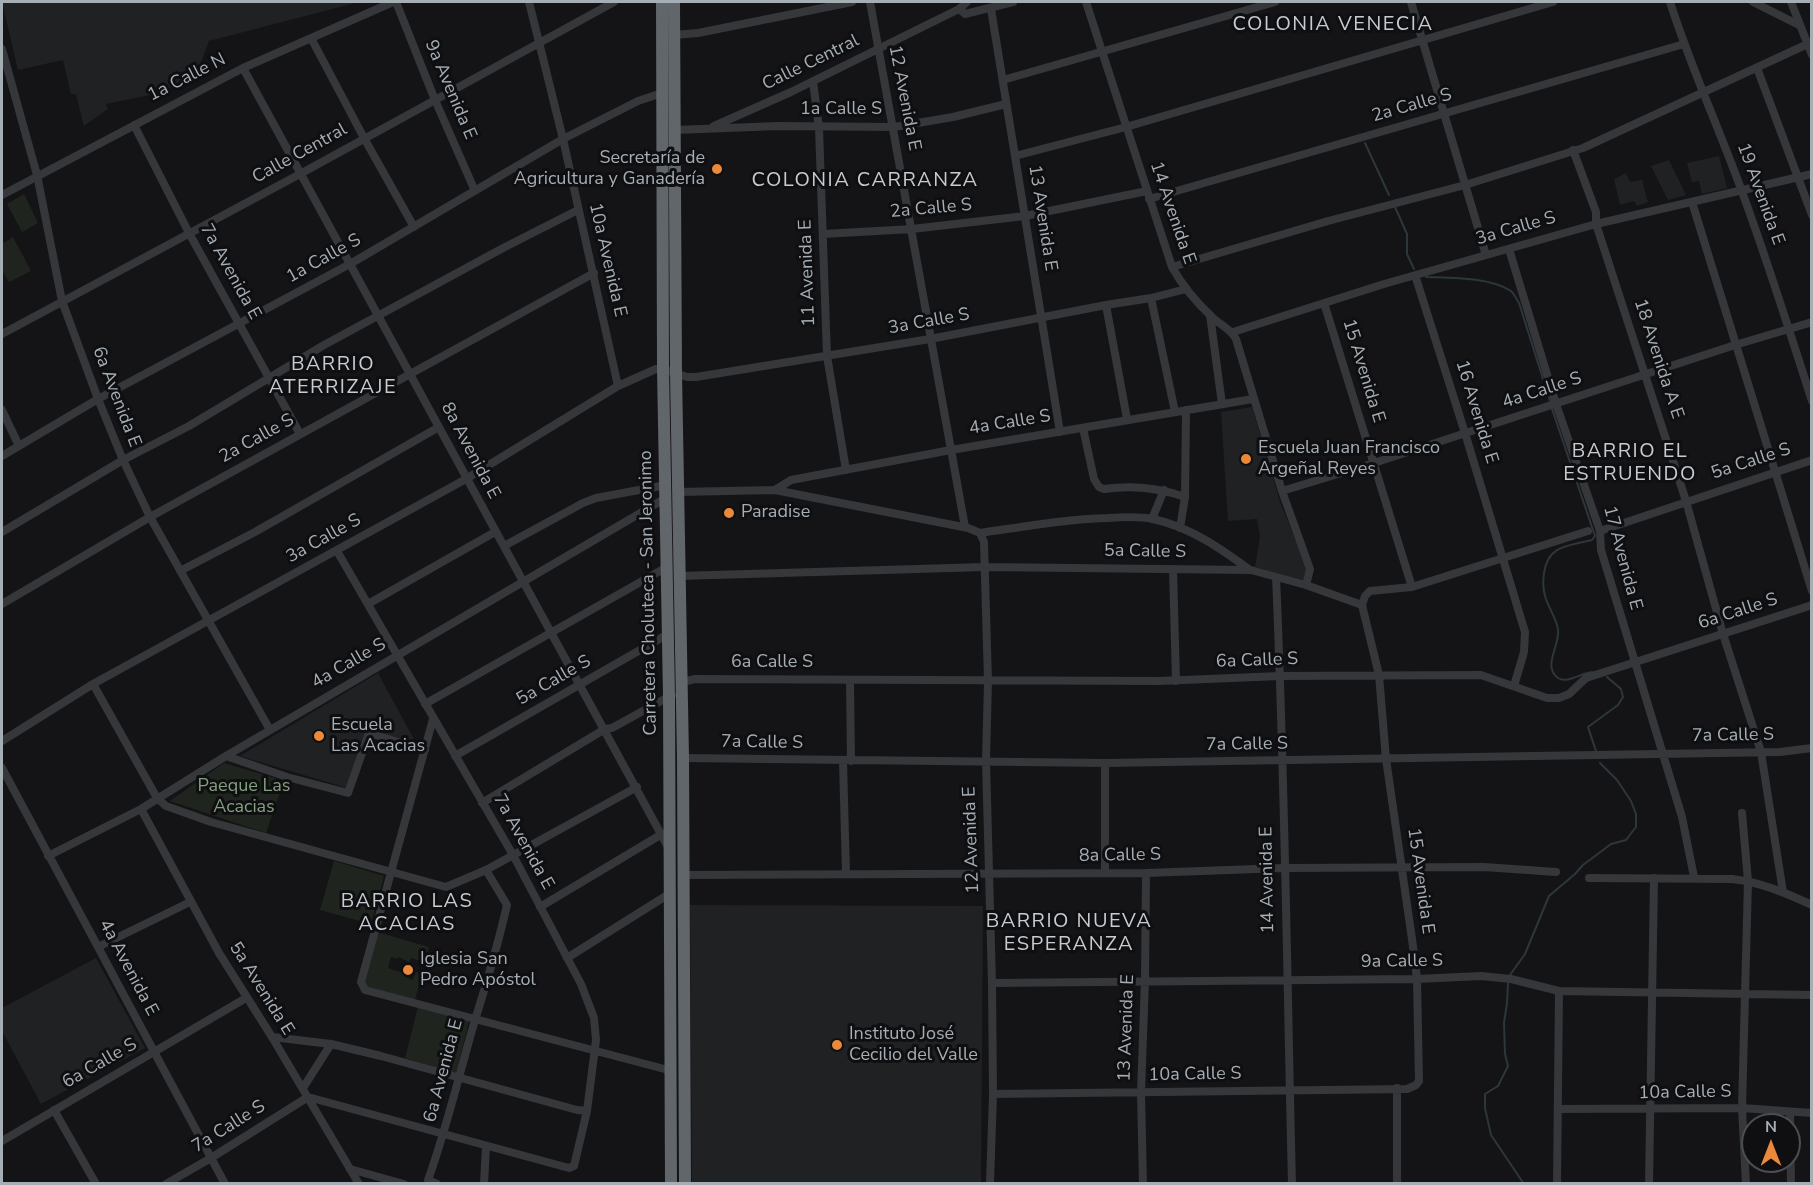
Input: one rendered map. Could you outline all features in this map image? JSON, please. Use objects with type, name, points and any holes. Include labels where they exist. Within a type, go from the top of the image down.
[{"type":"highway","name":"Carretera Choluteca - San Jeronimo","points":[[662,2],[663,369],[669,634],[672,1184]]},
{"type":"highway","name":"Carretera Choluteca - San Jeronimo","points":[[674,2],[676,374],[683,758],[685,1184]]},
{"type":"street","name":"1a Calle N","points":[[2,195],[243,69],[395,2]]},
{"type":"street","name":"9a Avenida E","points":[[395,2],[475,191]]},
{"type":"street","name":"10a Avenida E","points":[[529,2],[563,139],[618,386]]},
{"type":"street","name":"Calle Central","points":[[2,334],[614,2]]},
{"type":"street","points":[[674,34],[698,33],[852,2]]},
{"type":"street","name":"12 Avenida E","points":[[870,2],[965,527]]},
{"type":"street","name":"Calle Central","points":[[708,128],[813,81],[959,9],[967,2]]},
{"type":"street","name":"Calle Central","points":[[959,9],[965,14],[1014,2]]},
{"type":"street","name":"14 Avenida E","points":[[1086,2],[1172,267],[1186,289],[1210,315],[1233,332]]},
{"type":"street","points":[[1003,80],[1275,2]]},
{"type":"street","points":[[1411,2],[1486,255]]},
{"type":"street","points":[[1015,156],[1126,127],[1553,2]]},
{"type":"street","name":"19 Avenida E","points":[[1670,2],[1684,44],[1742,191],[1812,401]]},
{"type":"street","points":[[1753,2],[1798,25]]},
{"type":"street","points":[[1791,2],[1798,25],[1809,43],[1812,55]]},
{"type":"street","name":"13 Avenida E","points":[[991,9],[1060,432]]},
{"type":"street","points":[[311,38],[414,227]]},
{"type":"street","points":[[1172,267],[1583,148],[1809,43]]},
{"type":"street","name":"2a Calle S","points":[[823,234],[912,229],[1025,216],[1148,195],[1684,44]]},
{"type":"street","name":"6a Avenida E","points":[[2,49],[37,175],[62,301],[98,399],[150,518],[270,730]]},
{"type":"street","points":[[1757,68],[1812,214]]},
{"type":"street","name":"8a Avenida E","points":[[243,69],[410,373],[465,479],[637,787],[669,850]]},
{"type":"street","name":"11 Avenida E","points":[[813,81],[819,128],[827,356],[846,470]]},
{"type":"street","name":"1a Calle S","points":[[2,456],[98,399],[350,264],[563,139],[662,93]]},
{"type":"street","name":"1a Calle S","points":[[675,130],[894,127],[953,117],[1006,104]]},
{"type":"street","name":"7a Avenida E","points":[[134,125],[189,233],[300,434]]},
{"type":"street","name":"18 Avenida A E","points":[[1572,150],[1596,212],[1596,224],[1686,501],[1723,634],[1761,752],[1783,892]]},
{"type":"street","name":"3a Calle S","points":[[1233,332],[1415,275],[1596,224],[1812,174]]},
{"type":"street","points":[[1692,202],[1812,591]]},
{"type":"street","points":[[2,532],[123,460],[189,426],[269,376],[505,247],[578,210]]},
{"type":"street","name":"17 Avenida E","points":[[1509,249],[1556,404],[1599,531],[1601,550],[1682,817],[1694,878]]},
{"type":"street","name":"2a Calle S","points":[[2,603],[300,434],[594,273]]},
{"type":"street","name":"16 Avenida E","points":[[1415,275],[1466,433],[1525,632],[1524,652],[1514,686]]},
{"type":"street","name":"3a Calle S","points":[[2,741],[93,684],[465,479],[618,386],[648,371],[663,369],[687,377],[696,377],[930,339],[1150,298],[1186,289]]},
{"type":"street","points":[[1150,298],[1175,412]]},
{"type":"street","name":"15 Avenida E","points":[[1324,303],[1412,587]]},
{"type":"street","points":[[1106,305],[1127,419]]},
{"type":"street","points":[[1210,315],[1222,404]]},
{"type":"street","name":"4a Calle S","points":[[1282,491],[1812,322]]},
{"type":"street","points":[[1233,332],[1282,491],[1310,569],[1306,585]]},
{"type":"street","name":"4a Calle S","points":[[775,490],[791,480],[1127,419],[1253,399]]},
{"type":"street","points":[[2,410],[19,446]]},
{"type":"street","points":[[1180,528],[1185,497],[1186,410]]},
{"type":"street","points":[[180,571],[255,532],[439,427]]},
{"type":"street","points":[[1083,428],[1094,479],[1099,487],[1104,489],[1151,488],[1185,497]]},
{"type":"street","name":"5a Calle S","points":[[1599,531],[1812,460]]},
{"type":"street","points":[[504,546],[596,498],[666,485]]},
{"type":"street","name":"4a Calle S","points":[[678,492],[775,490],[965,527],[980,533]]},
{"type":"street","points":[[1152,519],[1164,490]]},
{"type":"street","name":"4a Calle S","points":[[48,856],[141,809],[226,756],[666,498]]},
{"type":"street","points":[[980,533],[1078,519],[1128,517],[1152,519],[1180,528],[1214,544],[1251,570]]},
{"type":"street","points":[[1362,605],[1365,596],[1370,591],[1412,587],[1588,531]]},
{"type":"street","points":[[368,604],[495,532]]},
{"type":"street","name":"12 Avenida E","points":[[980,533],[984,542],[988,681],[986,761],[993,1094],[990,1184]]},
{"type":"street","name":"7a Avenida E","points":[[337,551],[513,855],[581,984],[594,1018],[596,1040],[587,1111],[574,1166],[569,1168],[486,1146]]},
{"type":"street","points":[[425,704],[668,567]]},
{"type":"street","name":"5a Calle S","points":[[680,576],[985,567],[1251,570],[1306,585],[1362,605]]},
{"type":"street","points":[[1173,569],[1176,681]]},
{"type":"street","name":"14 Avenida E","points":[[1276,577],[1284,760],[1286,980],[1292,1184]]},
{"type":"street","name":"15 Avenida E","points":[[1362,605],[1379,675],[1386,759],[1417,980],[1419,1081],[1407,1089],[1397,1088]]},
{"type":"street","name":"6a Calle S","points":[[482,803],[605,729],[612,728],[661,703],[694,679],[1176,681],[1280,676],[1481,675],[1547,698],[1559,698],[1569,694],[1586,678],[1812,605]]},
{"type":"street","name":"5a Calle S","points":[[455,756],[669,634]]},
{"type":"street","points":[[846,874],[850,681]]},
{"type":"street","points":[[93,684],[157,798],[166,806],[211,822],[446,887],[486,870],[637,787]]},
{"type":"street","points":[[434,719],[361,982],[362,987],[365,990],[672,1071]]},
{"type":"street","points":[[226,756],[287,777],[348,793],[369,733],[425,750]]},
{"type":"street","name":"7a Calle S","points":[[683,758],[1105,763],[1780,752],[1812,748]]},
{"type":"street","points":[[1105,763],[1105,873]]},
{"type":"street","name":"4a Avenida E","points":[[2,768],[225,1184]]},
{"type":"street","name":"5a Avenida E","points":[[141,809],[190,902],[359,1184]]},
{"type":"street","points":[[1742,813],[1748,881],[1742,1108],[1746,1184]]},
{"type":"street","points":[[540,907],[662,834]]},
{"type":"street","name":"8a Calle S","points":[[683,875],[989,875],[1402,867],[1484,867],[1557,872]]},
{"type":"street","name":"6a Avenida E","points":[[429,1182],[494,963],[507,905],[486,870]]},
{"type":"street","name":"13 Avenida E","points":[[1143,1184],[1141,1093],[1146,873]]},
{"type":"street","points":[[1589,878],[1694,878],[1748,881],[1783,892],[1812,905]]},
{"type":"street","points":[[1649,1184],[1654,878]]},
{"type":"street","points":[[567,958],[669,894]]},
{"type":"street","points":[[98,947],[190,902]]},
{"type":"street","name":"9a Calle S","points":[[992,983],[1145,980],[1417,980],[1481,976],[1511,978],[1559,991],[1812,995]]},
{"type":"street","points":[[1557,1184],[1559,991]]},
{"type":"street","name":"6a Calle S","points":[[2,1141],[246,998]]},
{"type":"street","points":[[272,1037],[331,1044],[587,1111]]},
{"type":"street","points":[[303,1088],[331,1044]]},
{"type":"street","points":[[1397,1088],[1397,1184]]},
{"type":"street","name":"10a Calle S","points":[[993,1094],[1397,1088]]},
{"type":"street","points":[[308,1097],[486,1146],[484,1184]]},
{"type":"street","name":"7a Calle S","points":[[166,1184],[212,1158],[308,1097]]},
{"type":"street","name":"10a Calle S","points":[[1559,1109],[1742,1108],[1790,1113]]},
{"type":"street","points":[[54,1110],[96,1184]]},
{"type":"street","points":[[350,1169],[404,1184]]},
{"type":"shaded area","points":[[2,2],[359,2],[209,41],[196,76],[159,93],[106,104],[108,109],[84,126],[76,94],[71,94],[63,60],[18,70]]},
{"type":"shaded area","points":[[1719,156],[1727,188],[1702,194],[1699,181],[1692,182],[1687,163]]},
{"type":"shaded area","points":[[1669,160],[1686,195],[1668,200],[1651,166]]},
{"type":"shaded area","points":[[1626,173],[1630,182],[1642,180],[1648,202],[1637,206],[1634,201],[1620,205],[1614,179]]},
{"type":"shaded area","name":"Escuela Juan Francisco Argeñal Reyes","points":[[1252,407],[1281,505],[1307,568],[1303,580],[1255,567],[1260,536],[1257,519],[1228,521],[1221,412]]},
{"type":"shaded area","name":"Escuela Las Acacias","points":[[378,673],[416,743],[367,728],[347,788],[240,756]]},
{"type":"shaded area","name":"Instituto José Cecilio del Valle","points":[[690,905],[983,906],[981,1183],[692,1183]]},
{"type":"shaded area","points":[[96,958],[145,1048],[41,1104],[2,1031],[2,1008]]},
{"type":"green space","points":[[24,194],[38,223],[22,232],[7,204]]},
{"type":"green space","points":[[13,237],[31,271],[9,282],[2,270],[2,244]]},
{"type":"green space","name":"Paeque Las Acacias","points":[[224,763],[284,781],[266,833],[170,801]]},
{"type":"green space","points":[[334,861],[384,876],[371,924],[320,910]]},
{"type":"green space","points":[[377,932],[429,947],[425,962],[411,958],[409,962],[399,957],[398,959],[391,957],[388,968],[406,974],[405,977],[413,980],[416,972],[422,974],[415,1000],[367,987],[365,982]]},
{"type":"green space","points":[[418,1007],[469,1021],[456,1073],[405,1058]]},
{"type":"waterway","points":[[1365,143],[1389,195]]},
{"type":"waterway","points":[[1395,207],[1407,234],[1407,254],[1414,269]]},
{"type":"waterway","points":[[1426,277],[1481,281],[1502,286],[1512,292],[1519,303],[1550,401]]},
{"type":"waterway","points":[[1552,409],[1595,536],[1592,540],[1560,548],[1546,564],[1543,579],[1544,593],[1558,630],[1551,662],[1553,673],[1562,680],[1592,672]]},
{"type":"waterway","points":[[1596,751],[1588,727],[1618,705],[1623,697],[1621,689],[1607,677]]},
{"type":"waterway","points":[[1510,975],[1525,954],[1549,896],[1583,865],[1611,844],[1626,840],[1636,827],[1636,814],[1631,801],[1617,780],[1600,763]]},
{"type":"waterway","points":[[1508,983],[1504,1023],[1505,1054],[1508,1066],[1498,1086],[1485,1094],[1485,1108],[1491,1135],[1524,1184]]},
{"type":"place","name":"Secretaría de Agricultura y Ganadería","points":[[717,169]]},
{"type":"place","name":"Escuela Juan Francisco Argeñal Reyes","points":[[1246,459]]},
{"type":"place","name":"Paradise","points":[[729,513]]},
{"type":"place","name":"Escuela Las Acacias","points":[[319,736]]},
{"type":"place","name":"Iglesia San Pedro Apóstol","points":[[408,970]]},
{"type":"place","name":"Instituto José Cecilio del Valle","points":[[837,1045]]},
{"type":"district","name":"COLONIA VENECIA","points":[[1333,25]]},
{"type":"district","name":"COLONIA CARRANZA","points":[[865,181]]},
{"type":"district","name":"BARRIO ATERRIZAJE","points":[[333,376]]},
{"type":"district","name":"BARRIO EL ESTRUENDO","points":[[1630,464]]},
{"type":"district","name":"BARRIO LAS ACACIAS","points":[[407,914]]},
{"type":"district","name":"BARRIO NUEVA ESPERANZA","points":[[1069,934]]}]
